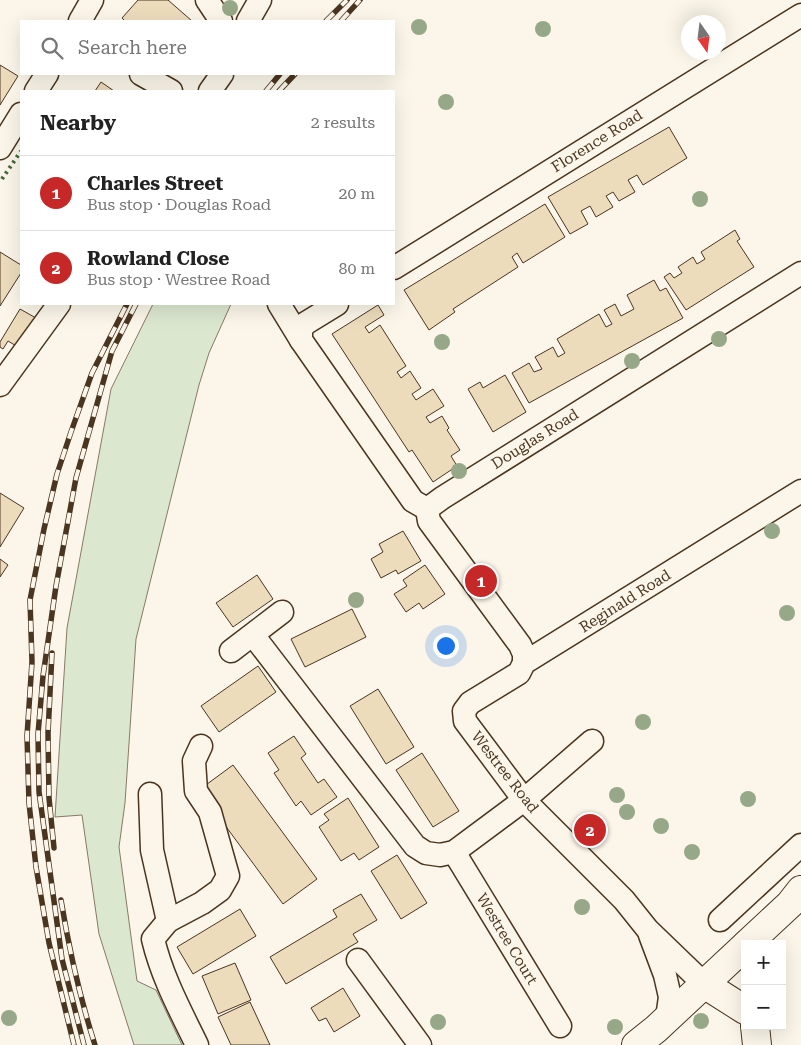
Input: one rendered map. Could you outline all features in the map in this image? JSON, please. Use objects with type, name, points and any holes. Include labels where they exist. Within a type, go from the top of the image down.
[{"type":"main road","points":[[775,940],[795,897]]},
{"type":"main road","points":[[751,940],[795,897]]},
{"type":"main road","points":[[636,1045],[741,950]]},
{"type":"main road","name":"Westree Road","points":[[704,984],[741,1007]]},
{"type":"main road","points":[[755,1030],[757,1045]]},
{"type":"street","points":[[81,20],[92,0]]},
{"type":"street","points":[[207,0],[220,20]]},
{"type":"street","points":[[249,20],[260,0]]},
{"type":"street","name":"Florence Road","points":[[395,267],[801,15]]},
{"type":"street","points":[[37,90],[46,75]]},
{"type":"street","points":[[143,75],[169,90]]},
{"type":"street","points":[[211,90],[221,75]]},
{"type":"street","points":[[0,148],[20,116]]},
{"type":"street","name":"Douglas Road","points":[[427,509],[801,273]]},
{"type":"street","points":[[0,386],[58,305]]},
{"type":"street","points":[[280,305],[303,332],[413,501],[427,509],[429,521],[520,645],[524,654],[524,663]]},
{"type":"street","points":[[303,332],[336,305]]},
{"type":"street","name":"Reginald Road","points":[[465,722],[464,711],[470,703],[519,673],[524,663],[801,491]]},
{"type":"street","points":[[231,651],[282,612]]},
{"type":"street","points":[[254,635],[415,846],[426,853],[440,855],[454,852],[524,800],[592,741]]},
{"type":"street","name":"Westree Road","points":[[465,722],[524,800],[624,900],[648,930],[704,984]]},
{"type":"street","points":[[197,1045],[165,979],[158,961],[153,939],[168,920],[202,903],[220,890],[228,876],[210,812],[196,791],[194,761],[201,746]]},
{"type":"street","points":[[150,794],[152,850],[168,920]]},
{"type":"street","points":[[720,920],[801,845]]},
{"type":"street","name":"Westree Court","points":[[454,852],[560,1026]]},
{"type":"street","name":"Westree Road","points":[[648,930],[665,975],[670,997],[667,1018]]},
{"type":"street","points":[[358,960],[420,1045]]},
{"type":"green space","points":[[153,305],[231,305],[209,353],[199,385],[136,639],[125,803],[119,847],[137,981],[156,990],[182,1045],[134,1045],[99,934],[82,815],[55,817],[67,628],[111,389]]},
{"type":"building","points":[[138,0],[168,0],[191,20],[124,20],[122,18]]},
{"type":"building","points":[[0,65],[18,76],[0,105]]},
{"type":"building","points":[[101,82],[113,90],[96,90]]},
{"type":"building","points":[[669,127],[687,158],[643,185],[637,175],[628,180],[635,192],[619,201],[613,192],[606,196],[613,207],[596,217],[590,206],[581,211],[588,224],[570,234],[548,197]]},
{"type":"building","points":[[545,204],[565,237],[523,263],[517,253],[512,257],[518,267],[453,309],[455,312],[429,330],[404,290]]},
{"type":"building","points":[[735,230],[740,239],[737,241],[754,267],[686,310],[664,277],[670,273],[674,278],[682,273],[678,267],[693,257],[697,264],[705,259],[701,252]]},
{"type":"building","points":[[0,252],[20,264],[20,275],[0,306]]},
{"type":"building","points":[[654,280],[660,291],[666,288],[683,318],[529,403],[512,373],[529,363],[534,372],[542,369],[535,357],[553,347],[558,357],[565,353],[557,339],[599,314],[606,327],[612,324],[604,310],[615,304],[621,316],[634,309],[627,295]]},
{"type":"building","points":[[378,305],[384,315],[365,327],[369,333],[380,325],[406,366],[397,372],[401,378],[410,371],[421,388],[412,394],[416,400],[433,389],[444,406],[426,417],[430,423],[442,416],[449,428],[447,430],[460,450],[451,456],[457,466],[433,482],[412,450],[409,452],[332,334]]},
{"type":"building","points":[[20,309],[36,318],[18,347],[8,341],[3,349],[0,347],[0,342]]},
{"type":"building","points":[[505,375],[526,412],[493,432],[468,389],[480,382],[483,388]]},
{"type":"building","points":[[0,493],[24,508],[0,547]]},
{"type":"building","points":[[403,531],[421,561],[398,574],[396,570],[381,578],[371,559],[383,552],[379,544]]},
{"type":"building","points":[[0,559],[8,565],[0,577]]},
{"type":"building","points":[[425,565],[445,594],[423,609],[419,603],[406,612],[394,594],[407,586],[403,580]]},
{"type":"building","points":[[257,575],[273,599],[233,627],[216,603]]},
{"type":"building","points":[[352,609],[366,637],[305,667],[291,639]]},
{"type":"building","points":[[258,666],[276,692],[219,732],[201,706]]},
{"type":"building","points":[[378,689],[414,747],[386,764],[350,706]]},
{"type":"building","points":[[294,736],[306,754],[301,758],[318,783],[324,779],[337,797],[311,815],[301,801],[296,806],[274,773],[279,770],[268,753]]},
{"type":"building","points":[[422,753],[459,811],[433,827],[396,770]]},
{"type":"building","points":[[233,765],[317,879],[283,904],[199,790]]},
{"type":"building","points":[[348,798],[379,847],[359,860],[354,853],[341,861],[319,827],[329,820],[324,814]]},
{"type":"building","points":[[397,855],[427,903],[401,919],[371,871]]},
{"type":"building","points":[[361,894],[377,920],[353,934],[358,942],[286,984],[270,957],[337,917],[333,910]]},
{"type":"building","points":[[240,909],[256,936],[193,974],[177,947]]},
{"type":"building","points":[[235,963],[251,1000],[218,1014],[202,976]]},
{"type":"building","points":[[343,988],[360,1016],[334,1032],[326,1018],[319,1021],[311,1008]]},
{"type":"building","points":[[250,1002],[270,1045],[231,1045],[218,1017]]},
{"type":"railway","points":[[327,20],[347,0]]},
{"type":"railway","points":[[342,20],[360,0]]},
{"type":"railway","points":[[267,90],[279,75]]},
{"type":"railway","points":[[280,90],[294,75]]},
{"type":"railway","points":[[74,1045],[49,943],[36,867],[29,803],[27,736],[32,662],[30,600],[57,474],[92,373],[126,305]]},
{"type":"railway","points":[[84,1045],[62,959],[39,792],[38,734],[43,676],[56,586],[76,478],[112,351],[135,305]]},
{"type":"railway","points":[[52,653],[48,733],[49,798],[54,848]]},
{"type":"railway","points":[[61,900],[75,973],[95,1045]]},
{"type":"hedge","points":[[2,179],[20,152]]},
{"type":"place","name":"Charles Street","points":[[481,581]]},
{"type":"place","name":"Rowland Close","points":[[590,830]]}]
